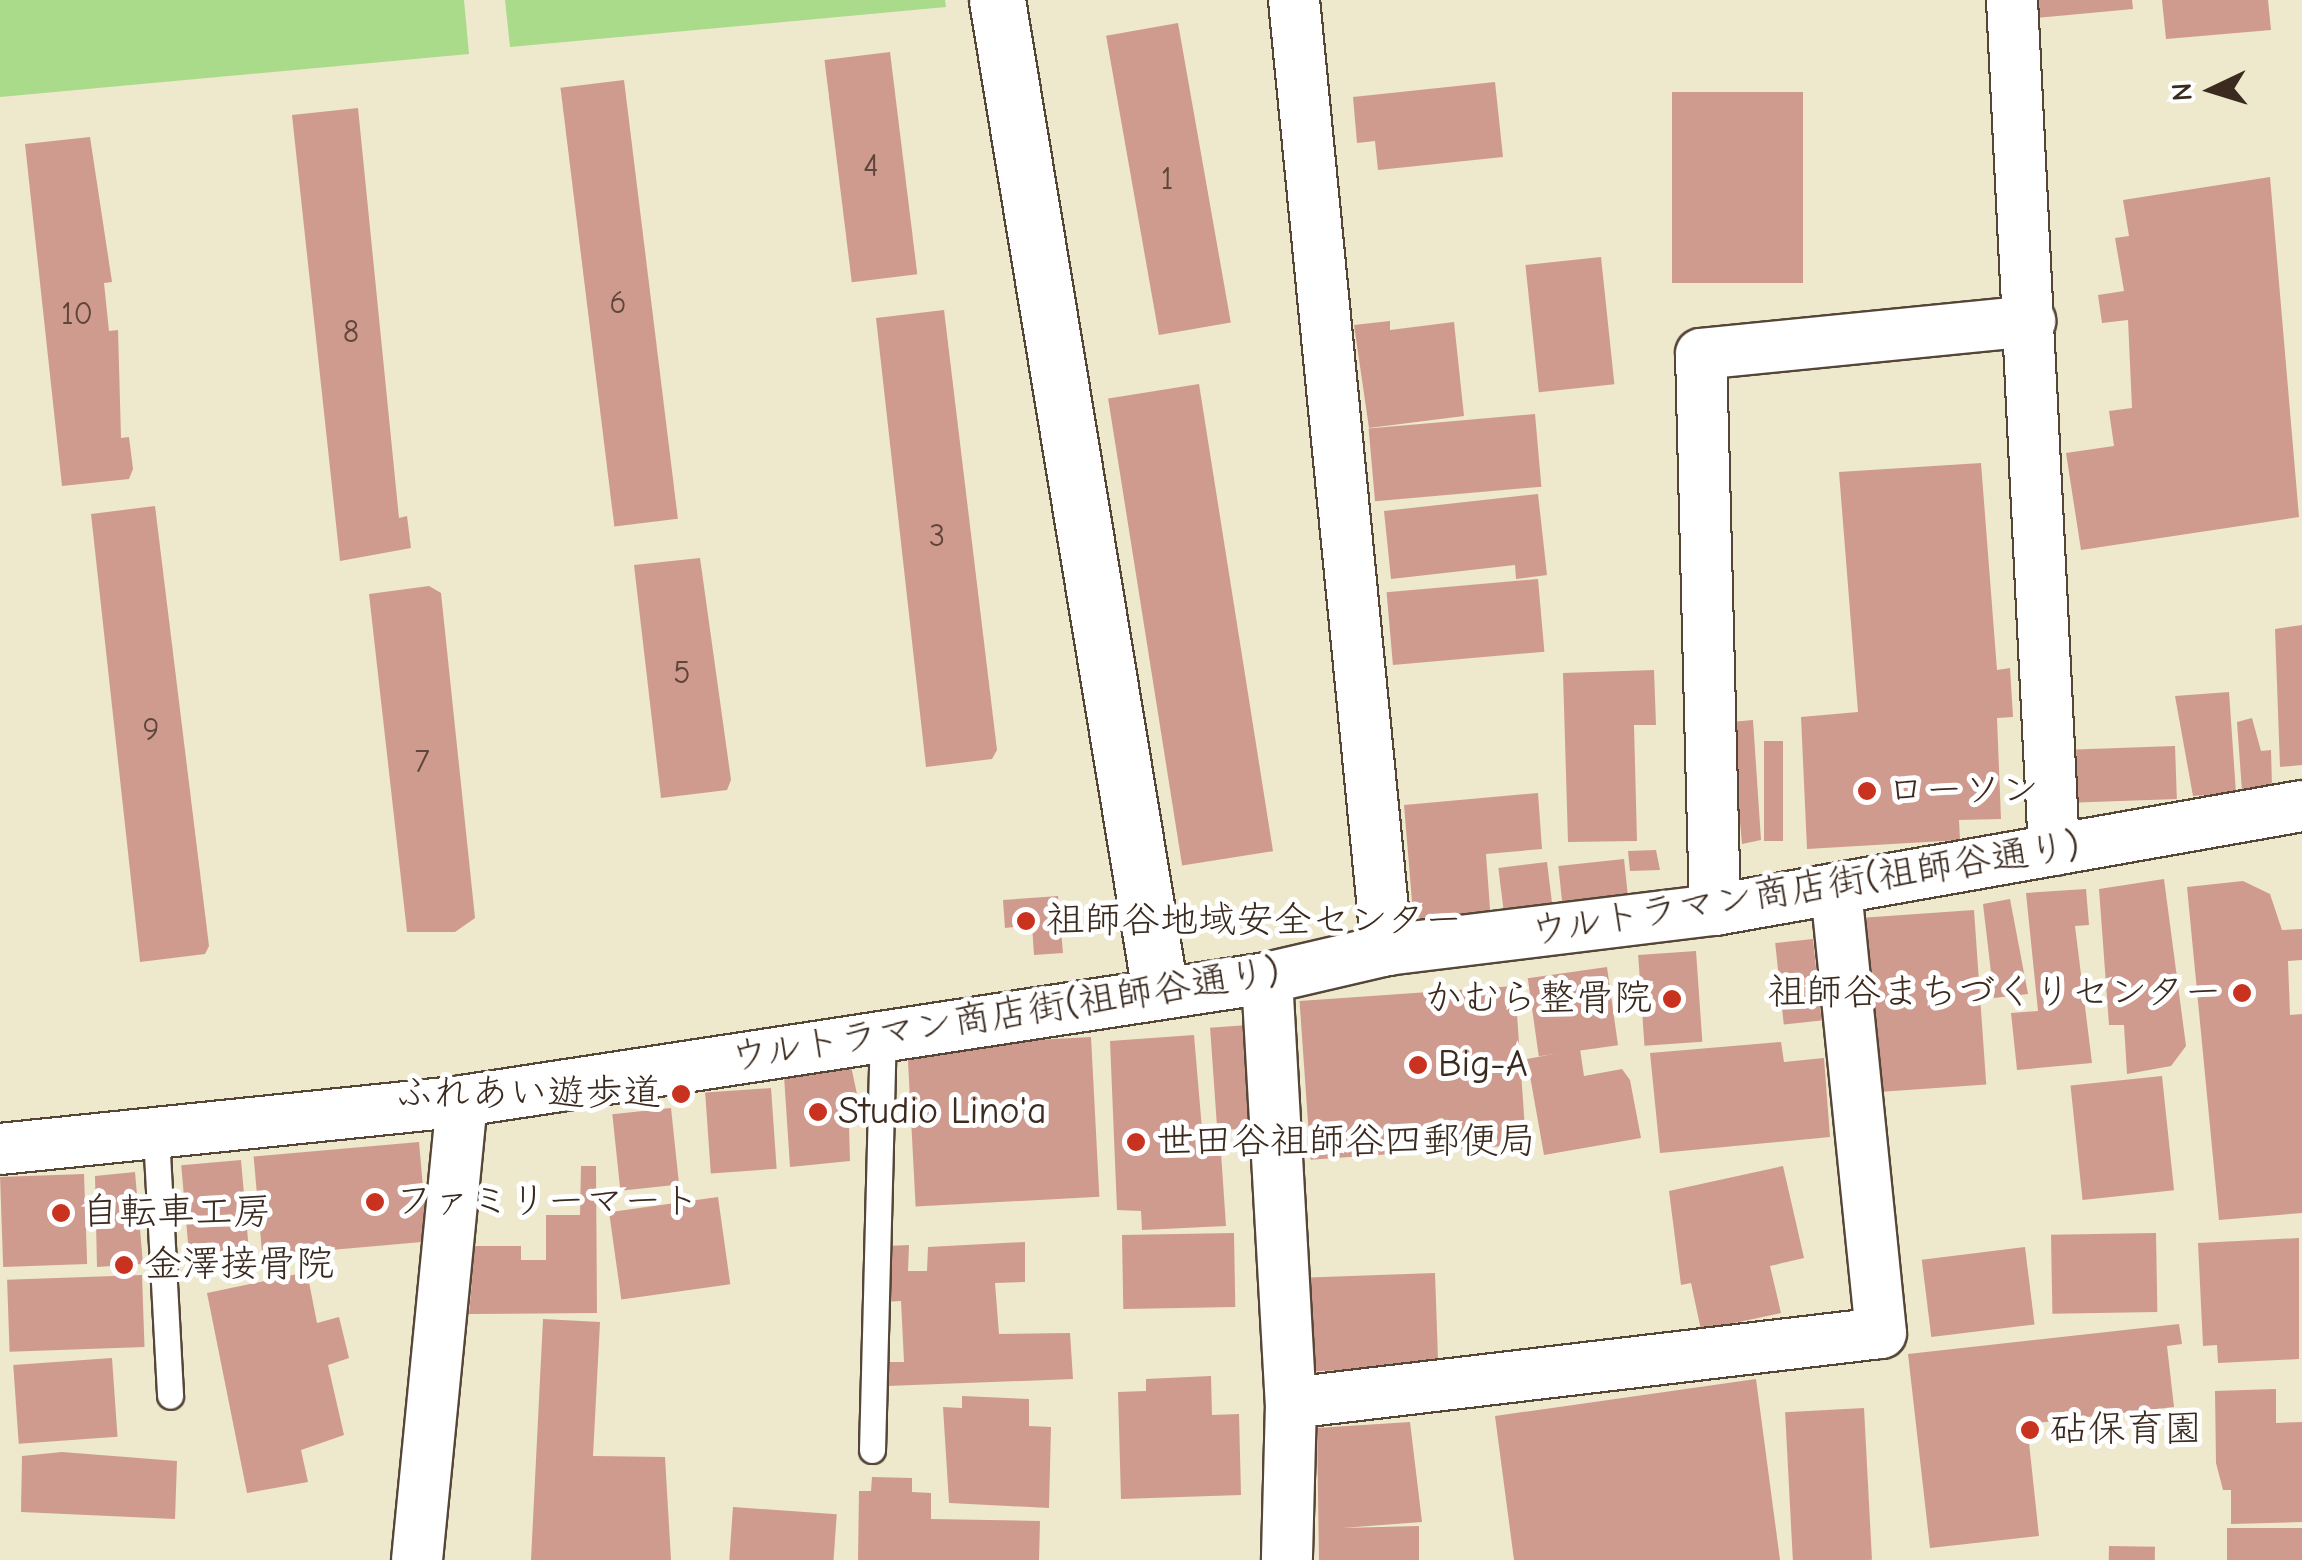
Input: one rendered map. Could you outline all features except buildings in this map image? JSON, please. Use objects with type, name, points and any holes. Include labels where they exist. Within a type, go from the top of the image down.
[{"type":"street","points":[[997,0],[1160,991]]},
{"type":"street","points":[[1294,0],[1387,950]]},
{"type":"street","points":[[2012,0],[2054,850]]},
{"type":"street","points":[[1715,910],[1701,354],[2030,321]]},
{"type":"street","name":"ウルトラマン商店街(祖師谷通り)","points":[[0,1148],[156,1135],[462,1100],[883,1031],[1267,978],[1387,950],[1715,910],[2302,806]]},
{"type":"street","points":[[1290,1404],[1880,1333],[1836,889]]},
{"type":"street","points":[[1267,978],[1290,1404],[1287,1560]]},
{"type":"street","points":[[417,1560],[462,1100]]},
{"type":"lane","points":[[872,1450],[883,1031]]},
{"type":"lane","points":[[156,1135],[170,1396]]},
{"type":"green space","points":[[0,0],[464,0],[469,54],[0,97]]},
{"type":"green space","points":[[505,0],[945,0],[946,7],[510,47]]},
{"type":"place","name":"ローソン","points":[[1867,791]]},
{"type":"place","name":"祖師谷地域安全センター","points":[[1026,921]]},
{"type":"place","name":"祖師谷まちづくりセンター","points":[[2242,993]]},
{"type":"place","name":"かむら整骨院","points":[[1672,999]]},
{"type":"place","name":"Big-A","points":[[1418,1065]]},
{"type":"place","name":"ふれあい遊歩道","points":[[681,1094]]},
{"type":"place","name":"Studio Lino'a","points":[[818,1112]]},
{"type":"place","name":"世田谷祖師谷四郵便局","points":[[1136,1142]]},
{"type":"place","name":"ファミリーマート","points":[[375,1202]]},
{"type":"place","name":"自転車工房","points":[[61,1213]]},
{"type":"place","name":"金澤接骨院","points":[[124,1265]]},
{"type":"place","name":"砧保育園","points":[[2030,1430]]}]
